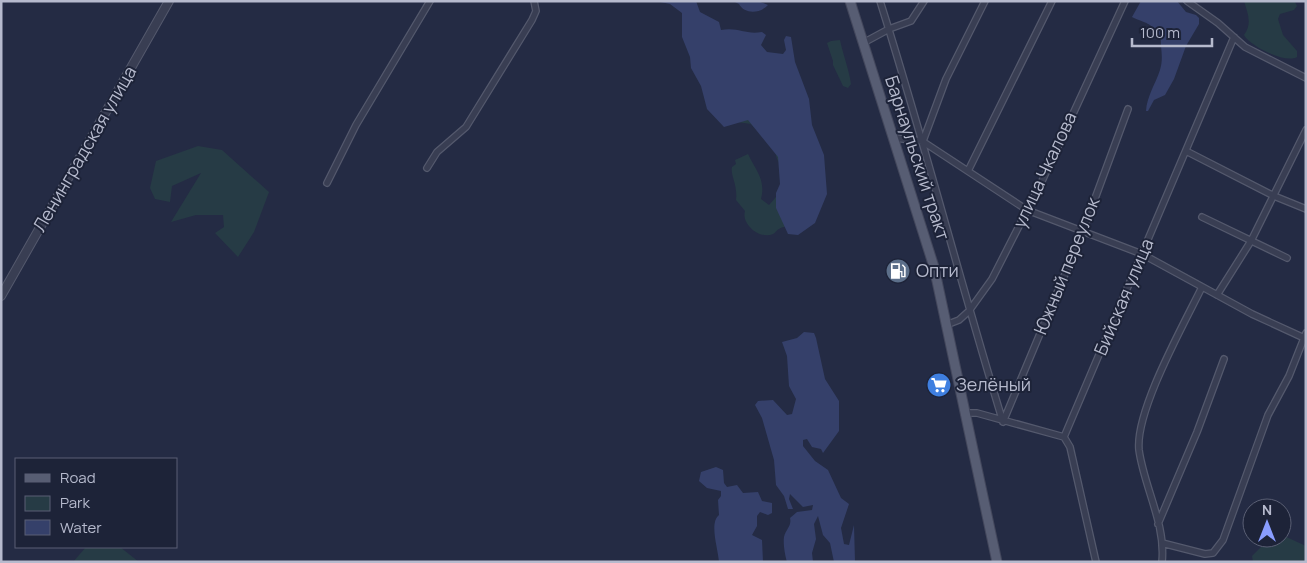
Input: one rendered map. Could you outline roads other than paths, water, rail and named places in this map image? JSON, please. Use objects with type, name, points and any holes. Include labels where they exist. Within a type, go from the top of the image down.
[{"type":"main road","name":"Барнаульский тракт","points":[[850,1],[925,235],[997,562]]},
{"type":"street","name":"Ленинградская улица","points":[[1,296],[169,1]]},
{"type":"street","points":[[327,183],[356,126],[430,1]]},
{"type":"street","points":[[427,168],[437,152],[466,127],[536,10],[534,1]]},
{"type":"street","points":[[880,1],[922,141],[968,311],[1003,422]]},
{"type":"street","points":[[863,42],[911,21],[924,1]]},
{"type":"street","points":[[922,141],[946,78],[985,1]]},
{"type":"street","points":[[968,171],[1052,1]]},
{"type":"street","name":"улица Чкалова","points":[[946,324],[959,320],[992,279],[1027,210],[1125,1]]},
{"type":"street","points":[[1187,1],[1218,23],[1253,52],[1306,78]]},
{"type":"street","name":"Бийская улица","points":[[1064,437],[1234,37]]},
{"type":"street","name":"Южный переулок","points":[[1003,422],[1082,231],[1128,109]]},
{"type":"street","points":[[1217,295],[1251,241],[1306,130]]},
{"type":"street","points":[[894,138],[922,141],[1027,210],[1142,254],[1252,314],[1304,335],[1289,376],[1268,415],[1223,540],[1213,552],[1205,554],[1162,543]]},
{"type":"street","points":[[1186,151],[1274,196],[1306,209]]},
{"type":"street","points":[[1202,217],[1287,258]]},
{"type":"street","points":[[1162,562],[1162,543],[1139,449],[1140,430],[1148,402],[1202,287]]},
{"type":"street","points":[[1158,524],[1197,432],[1224,359]]},
{"type":"street","points":[[965,413],[977,413],[1003,422],[1064,437],[1070,447],[1096,562]]},
{"type":"water","points":[[656,1],[696,1],[700,12],[719,22],[721,30],[733,29],[751,33],[762,32],[766,35],[761,45],[767,52],[783,54],[786,50],[784,40],[786,36],[791,37],[795,62],[809,99],[812,125],[824,155],[827,194],[815,223],[798,235],[788,234],[776,208],[776,193],[780,184],[778,157],[748,120],[724,127],[707,109],[701,86],[691,68],[690,57],[682,37],[682,13],[670,4]]},
{"type":"water","points":[[733,1],[758,1],[768,5],[761,10],[752,12],[745,10]]},
{"type":"water","points":[[1141,1],[1177,1],[1186,12],[1199,18],[1199,24],[1186,46],[1174,79],[1165,95],[1154,100],[1148,111],[1146,111],[1148,100],[1161,65],[1161,37],[1151,25],[1132,17]]},
{"type":"water","points":[[804,332],[814,333],[825,379],[839,401],[839,431],[823,453],[821,449],[812,447],[807,439],[803,440],[803,446],[815,461],[828,470],[841,498],[849,504],[841,528],[844,544],[849,545],[854,525],[855,562],[834,562],[830,543],[823,535],[818,516],[814,524],[816,539],[812,553],[813,562],[787,562],[784,537],[790,525],[790,518],[797,512],[812,510],[813,505],[803,507],[790,494],[789,499],[793,509],[788,509],[784,496],[776,485],[774,460],[762,418],[755,405],[758,401],[773,400],[787,415],[792,414],[796,399],[789,386],[787,356],[782,342],[797,338]]},
{"type":"water","points":[[716,467],[723,470],[724,483],[727,487],[737,485],[743,493],[758,492],[762,501],[772,503],[772,513],[768,515],[760,512],[757,516],[757,526],[752,535],[762,540],[763,562],[719,562],[714,530],[716,519],[719,515],[718,500],[721,496],[721,491],[707,488],[699,481],[701,472]]},
{"type":"place","name":"Опти","points":[[898,271]]},
{"type":"place","name":"Зелёный","points":[[939,385]]}]
